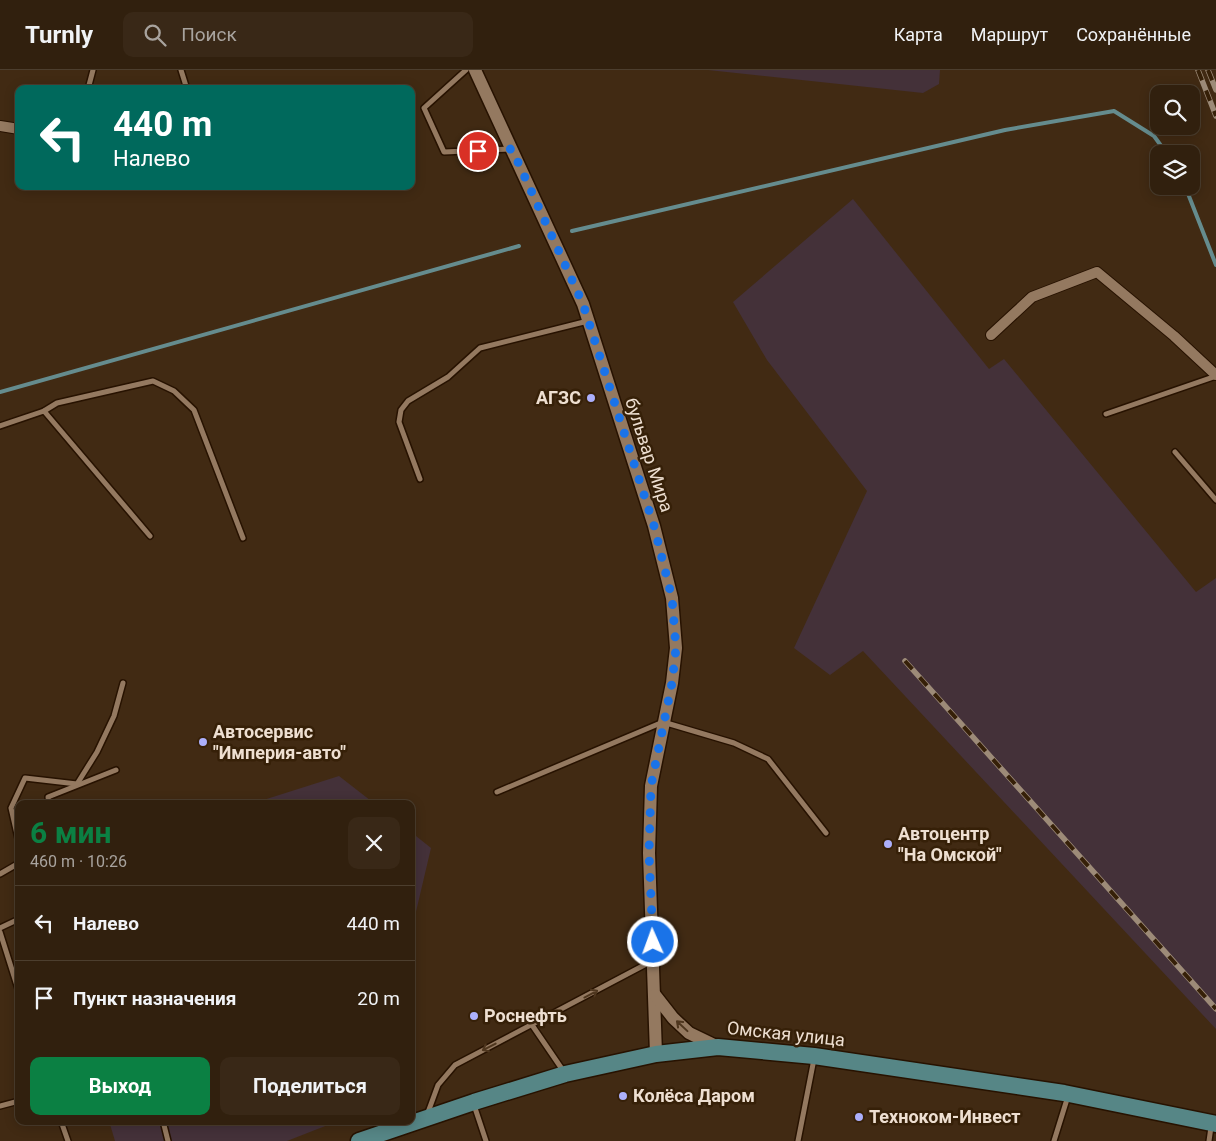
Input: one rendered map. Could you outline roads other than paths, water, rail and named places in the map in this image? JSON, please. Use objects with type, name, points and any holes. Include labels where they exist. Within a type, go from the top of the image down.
[{"type":"main road","name":"Омская улица","points":[[415,1122],[565,1074],[656,1054],[718,1047],[814,1056],[1068,1094],[1214,1124]]},
{"type":"main road","name":"Омская улица","points":[[359,1141],[406,1125]]},
{"type":"street","name":"бульвар Мира","points":[[475,70],[583,304],[654,526],[672,598],[676,648],[672,683],[651,786],[649,853],[656,1054]]},
{"type":"street","points":[[0,126],[15,128]]},
{"type":"street","points":[[991,335],[1032,296],[1097,272],[1174,336],[1216,376]]},
{"type":"street","points":[[654,995],[673,1018],[689,1033],[718,1047]]},
{"type":"lane","points":[[89,85],[92,70]]},
{"type":"lane","points":[[181,70],[186,85]]},
{"type":"lane","points":[[466,70],[424,108],[444,152],[512,149]]},
{"type":"lane","points":[[420,479],[399,422],[401,410],[408,401],[448,377],[480,348],[589,321]]},
{"type":"lane","points":[[1106,414],[1216,376]]},
{"type":"lane","points":[[0,426],[44,411],[56,403],[153,381],[174,392],[194,410],[243,538]]},
{"type":"lane","points":[[44,411],[150,536]]},
{"type":"lane","points":[[1175,452],[1216,500]]},
{"type":"lane","points":[[78,784],[97,752],[114,716],[123,683]]},
{"type":"lane","points":[[497,792],[664,722],[734,743],[768,759],[826,833]]},
{"type":"lane","points":[[48,800],[48,797],[116,770]]},
{"type":"lane","points":[[15,826],[11,808],[25,778],[78,784]]},
{"type":"lane","points":[[0,874],[15,865]]},
{"type":"lane","points":[[0,928],[15,921]]},
{"type":"lane","points":[[0,932],[15,979]]},
{"type":"lane","points":[[426,1118],[438,1085],[455,1065],[654,960]]},
{"type":"lane","points":[[532,1025],[565,1074]]},
{"type":"lane","points":[[798,1141],[814,1056]]},
{"type":"lane","points":[[1054,1141],[1068,1094]]},
{"type":"lane","points":[[0,1106],[15,1101]]},
{"type":"lane","points":[[474,1102],[486,1141]]},
{"type":"lane","points":[[1210,1141],[1214,1124]]},
{"type":"lane","points":[[62,1125],[68,1141]]},
{"type":"lane","points":[[164,1125],[168,1141]]},
{"type":"waterway","points":[[572,231],[1005,130],[1114,111],[1154,136],[1160,145]]},
{"type":"waterway","points":[[1189,195],[1216,265]]},
{"type":"waterway","points":[[0,392],[519,246]]},
{"type":"railway","points":[[1198,70],[1216,116]]},
{"type":"railway","points":[[1208,70],[1216,90]]},
{"type":"railway","points":[[905,661],[1216,1009]]},
{"type":"place","name":"АГЗС","points":[[591,398]]},
{"type":"place","name":"Автосервис \"Империя-авто\"","points":[[203,742]]},
{"type":"place","name":"Автоцентр \"На Омской\"","points":[[888,844]]},
{"type":"place","name":"Роснефть","points":[[474,1016]]},
{"type":"place","name":"Колёса Даром","points":[[623,1096]]},
{"type":"place","name":"Техноком-Инвест","points":[[859,1117]]}]
